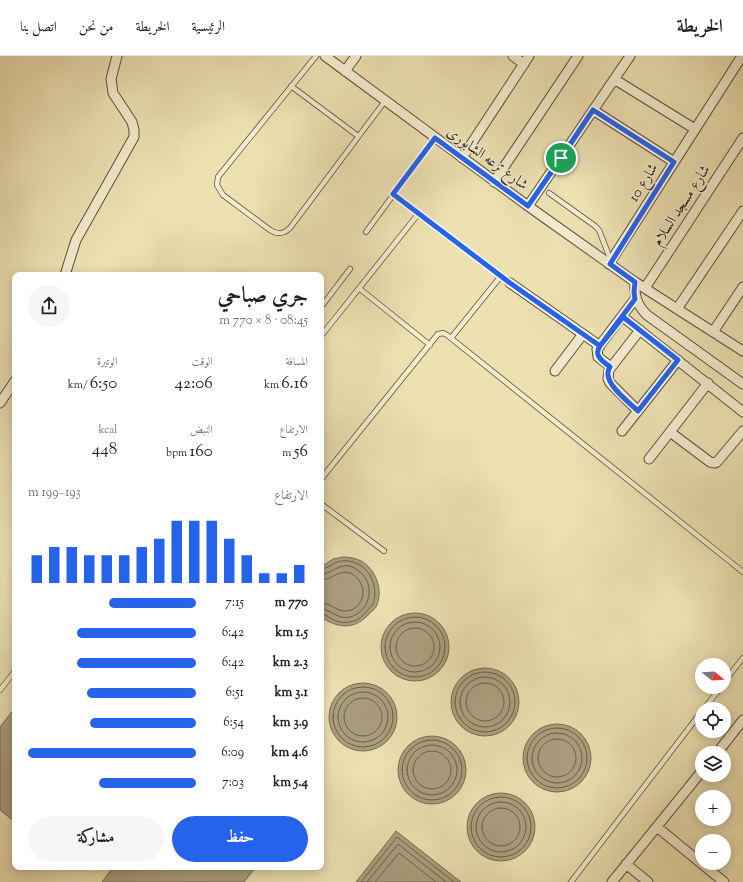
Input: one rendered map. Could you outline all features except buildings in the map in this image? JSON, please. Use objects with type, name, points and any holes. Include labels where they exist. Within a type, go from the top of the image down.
[{"type":"street","points":[[66,272],[76,240],[134,136],[132,122],[113,93],[111,79],[117,56]]},
{"type":"street","name":"شارع ترعه الشابورى","points":[[325,56],[494,182],[610,262],[635,282],[743,351]]},
{"type":"street","points":[[345,71],[356,56]]},
{"type":"street","points":[[462,158],[527,60],[513,56]]},
{"type":"street","points":[[494,182],[578,56]]},
{"type":"street","points":[[528,206],[630,56]]},
{"type":"street","name":"شارع 10","points":[[610,262],[742,56]]},
{"type":"street","points":[[614,79],[695,129]]},
{"type":"street","points":[[593,110],[674,162]]},
{"type":"street","name":"شارع مسجد السلام","points":[[645,288],[743,138]]},
{"type":"street","points":[[678,309],[743,211]]},
{"type":"street","points":[[635,282],[635,299],[641,309],[743,384]]},
{"type":"street","points":[[510,283],[600,346]]},
{"type":"street","points":[[713,332],[743,287]]},
{"type":"street","points":[[610,367],[598,357],[597,353],[600,346],[635,299]]},
{"type":"street","points":[[623,317],[743,412]]},
{"type":"street","points":[[638,411],[610,383],[607,374],[610,367],[640,330]]},
{"type":"street","points":[[555,371],[583,334]]},
{"type":"street","points":[[622,431],[678,360]]},
{"type":"street","points":[[649,459],[708,383]]},
{"type":"street","points":[[0,403],[12,385]]},
{"type":"street","points":[[670,432],[710,462],[715,463],[743,431]]},
{"type":"street","points":[[723,746],[743,720]]},
{"type":"street","points":[[612,882],[695,780]]},
{"type":"street","points":[[657,827],[724,882]]},
{"type":"street","points":[[626,864],[648,882]]},
{"type":"lane","points":[[316,56],[220,173],[218,188],[223,195],[270,230],[281,233],[290,228],[385,101]]},
{"type":"lane","points":[[291,86],[358,136]]},
{"type":"lane","points":[[366,232],[435,138]]},
{"type":"lane","points":[[550,193],[596,226],[602,234],[610,262]]},
{"type":"lane","points":[[393,194],[510,283]]},
{"type":"lane","points":[[324,332],[419,213]]},
{"type":"lane","points":[[324,303],[350,269]]},
{"type":"lane","points":[[452,338],[501,276]]},
{"type":"lane","points":[[360,289],[430,345]]},
{"type":"lane","points":[[324,475],[438,334],[445,333],[743,572]]},
{"type":"lane","points":[[324,506],[384,551]]},
{"type":"lane","points":[[731,673],[743,658]]},
{"type":"lane","points":[[0,690],[12,675]]},
{"type":"lane","points":[[571,882],[695,720]]},
{"type":"water","points":[[350,557],[361,561],[371,569],[377,581],[379,594],[376,607],[364,619],[353,625],[347,626],[334,624],[324,619],[324,565],[333,559]]},
{"type":"water","points":[[408,613],[422,613],[434,619],[443,628],[449,640],[447,660],[439,671],[428,679],[422,681],[408,681],[402,679],[391,671],[383,660],[381,654],[381,640],[383,634],[391,623],[402,615]]},
{"type":"water","points":[[478,668],[492,668],[504,674],[513,683],[519,695],[517,715],[509,726],[498,734],[492,736],[478,736],[472,734],[461,726],[453,715],[451,709],[451,695],[453,689],[461,678],[472,670]]},
{"type":"water","points":[[356,683],[370,683],[382,689],[391,698],[397,710],[395,730],[387,741],[376,749],[370,751],[356,751],[350,749],[339,741],[331,730],[329,724],[329,710],[331,704],[339,693],[350,685]]},
{"type":"water","points":[[12,712],[12,820],[0,810],[0,727]]},
{"type":"water","points":[[550,724],[564,724],[576,730],[585,739],[591,751],[589,771],[581,782],[570,790],[564,792],[550,792],[544,790],[533,782],[525,771],[523,765],[523,751],[525,745],[533,734],[544,726]]},
{"type":"water","points":[[425,736],[439,736],[451,742],[460,751],[466,763],[464,783],[456,794],[445,802],[439,804],[425,804],[419,802],[408,794],[400,783],[398,777],[398,763],[400,757],[408,746],[419,738]]},
{"type":"water","points":[[494,793],[508,793],[520,799],[529,808],[535,820],[533,840],[525,851],[514,859],[508,861],[494,861],[488,859],[477,851],[469,840],[467,834],[467,820],[469,814],[477,803],[488,795]]},
{"type":"water","points":[[396,831],[461,882],[356,882]]},
{"type":"water","points":[[111,870],[254,870],[244,882],[102,882]]},
{"type":"route","points":[[561,158],[528,206],[435,138],[393,194],[510,283],[600,346],[623,317],[678,360],[638,411],[610,383],[607,374],[610,367],[598,357],[597,353],[600,346],[635,299],[635,282],[610,264],[674,162],[593,110],[561,158]]}]
